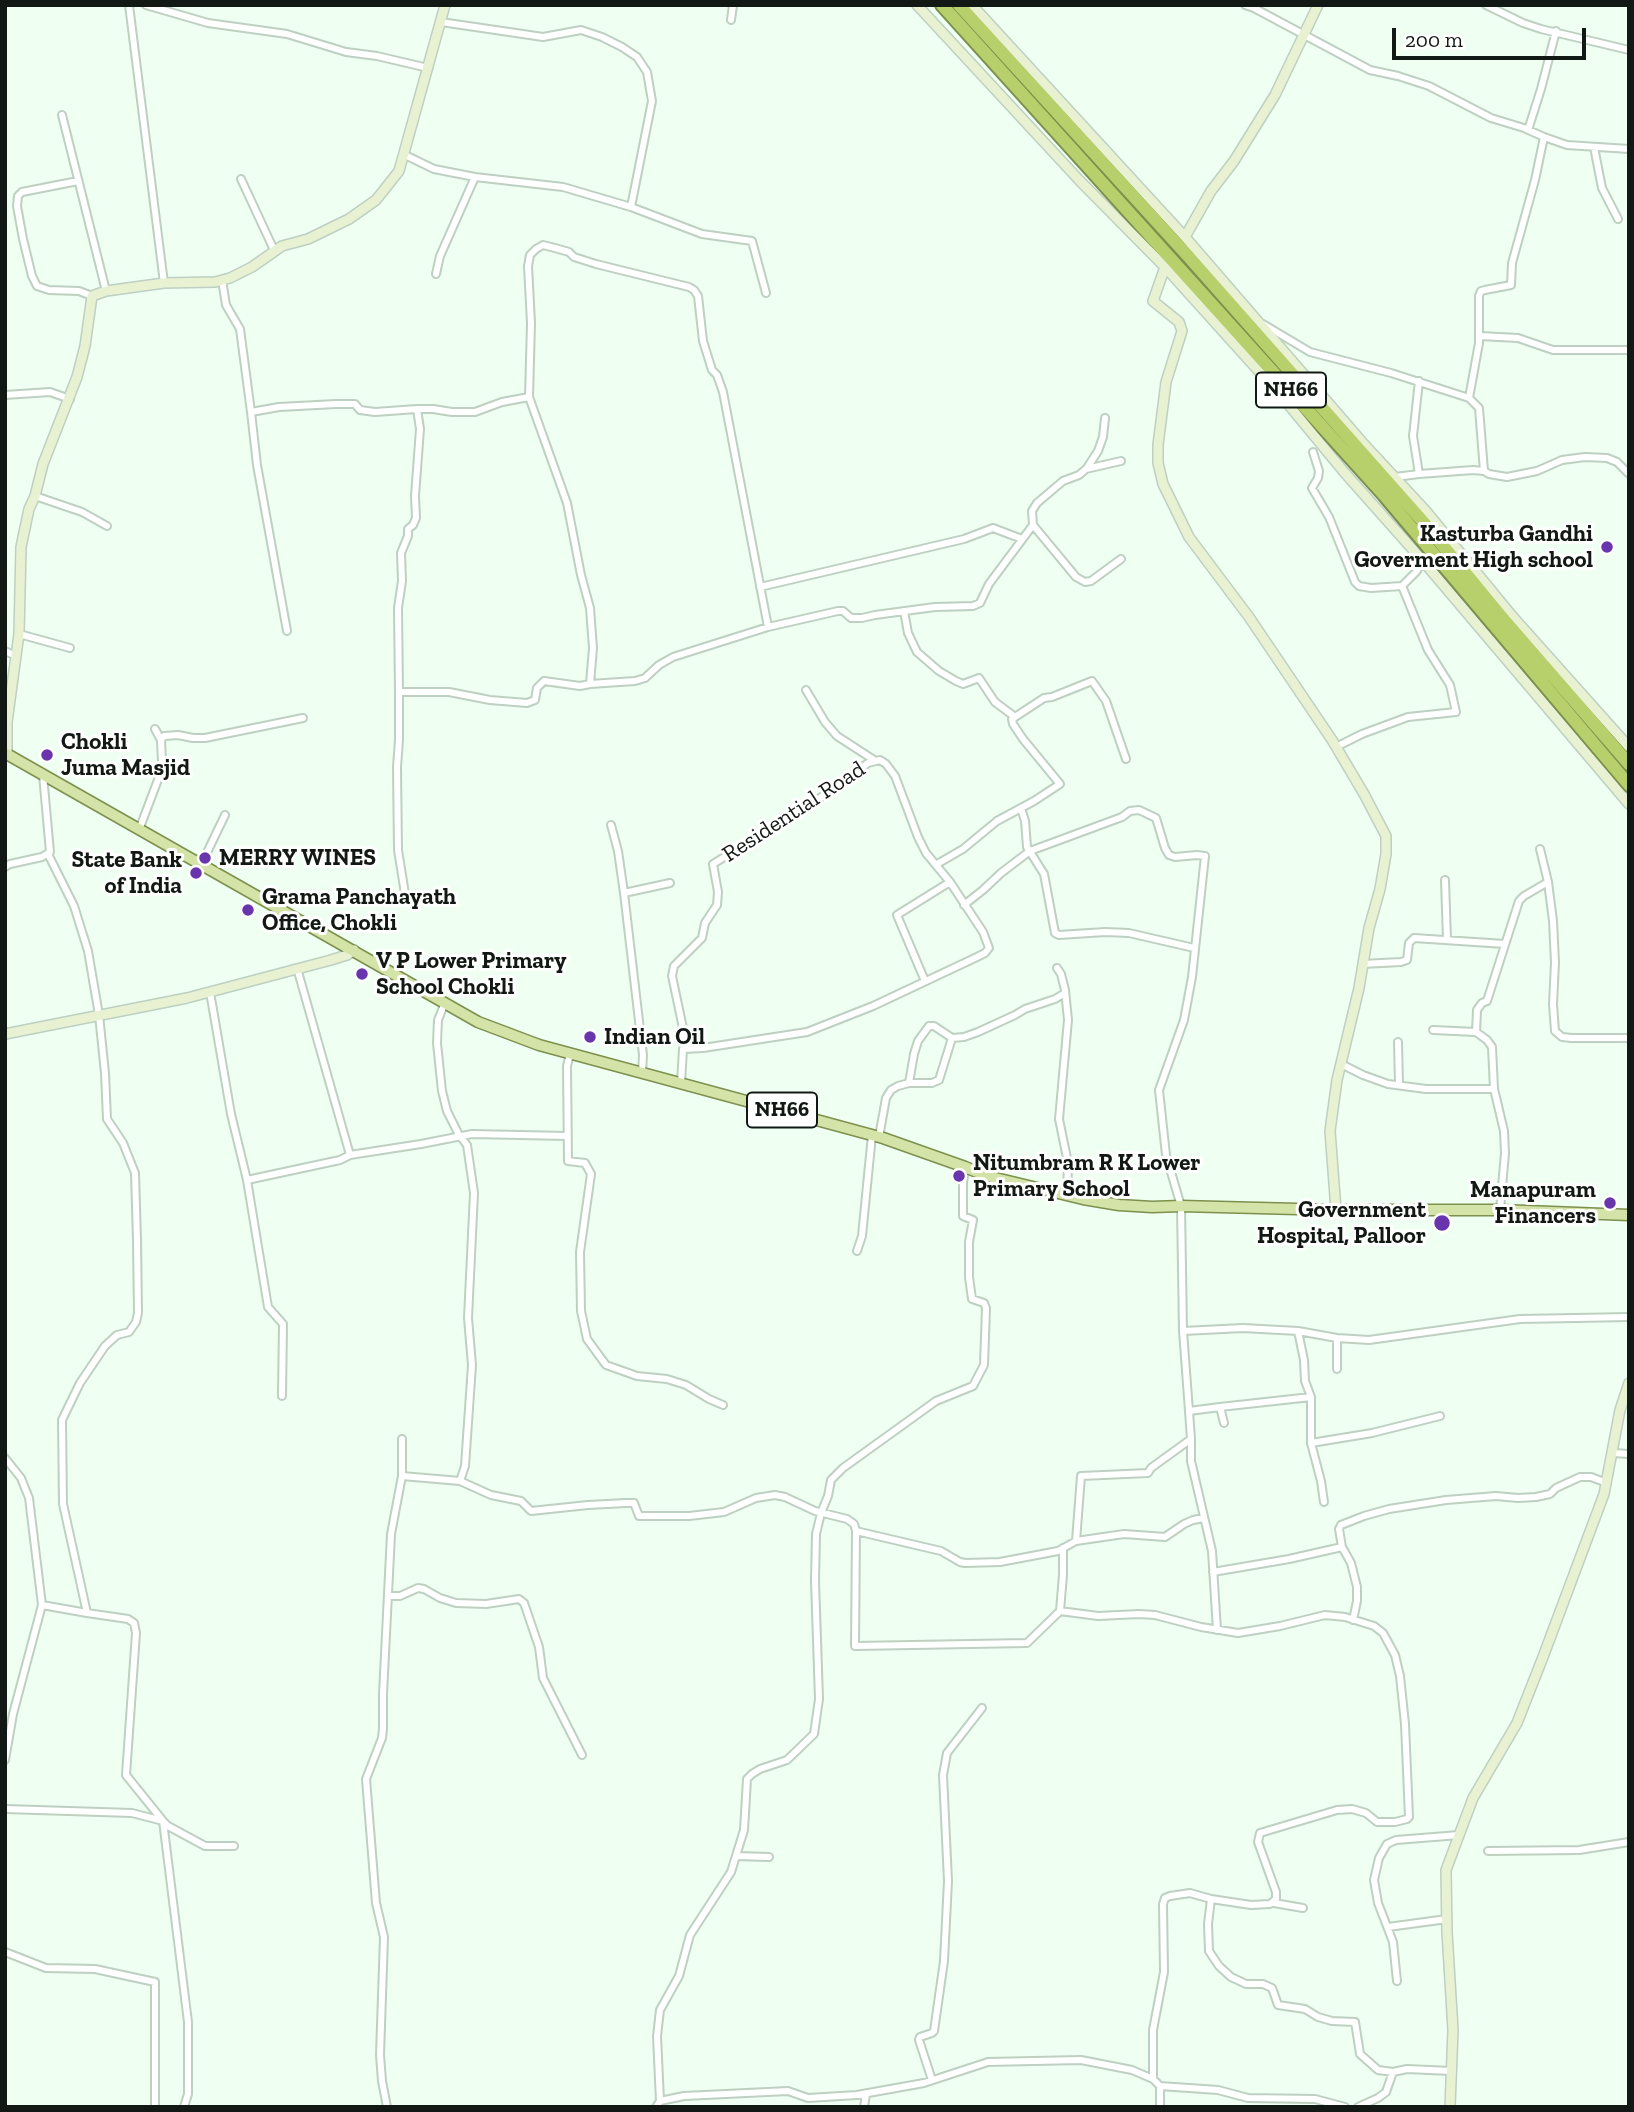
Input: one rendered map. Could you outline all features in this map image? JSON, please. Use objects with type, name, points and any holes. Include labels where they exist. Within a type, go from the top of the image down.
[{"type":"highway","name":"NH66","points":[[942,5],[1384,495],[1629,785]]},
{"type":"highway","name":"NH66","points":[[959,5],[1204,274],[1426,524],[1505,621],[1629,764]]},
{"type":"main road","points":[[6,754],[10,653],[19,634],[21,547],[43,464],[70,399],[85,346],[92,296],[106,291],[164,283],[222,280],[239,274],[274,250],[308,239],[358,213],[376,200],[390,185],[405,155],[445,5]]},
{"type":"main road","points":[[917,5],[1080,181],[1165,267],[1283,398],[1629,804]]},
{"type":"main road","points":[[1185,237],[1211,191],[1234,162],[1275,95],[1318,5]]},
{"type":"main road","points":[[974,6],[1185,237],[1362,442],[1426,511],[1513,617],[1624,737],[1629,747]]},
{"type":"main road","points":[[1165,267],[1153,300],[1179,322],[1182,331],[1166,382],[1158,454],[1163,484],[1189,537],[1249,617],[1336,747],[1386,836],[1380,889],[1369,928],[1341,1064],[1330,1132],[1336,1210]]},
{"type":"main road","name":"NH66","points":[[6,754],[354,950],[444,1005],[504,1033],[570,1054],[876,1136],[987,1176],[1067,1195],[1152,1208],[1181,1206],[1500,1210],[1629,1215]]},
{"type":"main road","points":[[5,1034],[210,992],[340,958],[354,950]]},
{"type":"main road","points":[[1450,2107],[1453,2030],[1446,1870],[1473,1797],[1517,1723],[1543,1657],[1607,1483],[1620,1410],[1629,1383]]},
{"type":"street","points":[[129,5],[164,283]]},
{"type":"street","points":[[146,5],[208,23],[287,34],[346,52],[428,68]]},
{"type":"street","points":[[731,20],[733,5]]},
{"type":"street","points":[[1245,5],[1370,70],[1415,80],[1491,118],[1544,138],[1567,145],[1629,149]]},
{"type":"street","points":[[1486,5],[1523,23],[1629,50]]},
{"type":"street","points":[[441,22],[543,37],[581,30],[602,37],[637,57],[648,72],[652,102],[631,207]]},
{"type":"street","points":[[1528,130],[1556,31]]},
{"type":"street","points":[[62,115],[106,291]]},
{"type":"street","points":[[1469,398],[1479,336],[1479,296],[1481,291],[1511,285],[1512,263],[1544,138]]},
{"type":"street","points":[[1594,147],[1602,188],[1618,219]]},
{"type":"street","points":[[405,155],[434,169],[475,177],[563,187],[631,207],[702,234],[752,241],[766,293]]},
{"type":"street","points":[[436,274],[440,256],[475,177]]},
{"type":"street","points":[[241,179],[274,250]]},
{"type":"street","points":[[17,202],[18,196],[30,189],[78,181]]},
{"type":"street","points":[[18,184],[17,202],[23,239],[37,286],[92,296]]},
{"type":"street","points":[[590,684],[593,648],[590,608],[578,564],[567,503],[529,397],[531,323],[528,266],[530,256],[543,245],[569,252],[574,257],[596,264],[689,287],[698,296],[703,341],[712,370],[717,375],[723,392],[768,627]]},
{"type":"street","points":[[222,280],[226,305],[240,329],[257,465],[287,631]]},
{"type":"street","points":[[1259,322],[1310,352],[1419,381],[1469,398],[1479,408],[1484,471]]},
{"type":"street","points":[[1479,336],[1518,338],[1553,349],[1629,351]]},
{"type":"street","points":[[1419,381],[1413,436],[1419,474]]},
{"type":"street","points":[[5,395],[50,392],[70,399]]},
{"type":"street","points":[[251,412],[279,407],[336,404],[355,404],[360,410],[375,412],[417,408],[475,412],[502,402],[529,397]]},
{"type":"street","points":[[406,900],[398,850],[398,608],[402,581],[401,553],[408,529],[416,519],[415,486],[420,429],[417,408]]},
{"type":"street","points":[[1105,418],[1098,451],[1086,469],[1063,481],[1037,503],[1032,512],[1033,525],[1076,577],[1085,582],[1091,581],[1121,559]]},
{"type":"street","points":[[1313,452],[1319,471],[1312,488],[1329,517],[1359,586],[1402,586],[1423,561]]},
{"type":"street","points":[[1395,477],[1473,470],[1507,477],[1537,471],[1562,460],[1585,457],[1607,458],[1617,462],[1629,474]]},
{"type":"street","points":[[1086,469],[1121,461]]},
{"type":"street","points":[[35,496],[82,512],[107,526]]},
{"type":"street","points":[[399,692],[449,692],[505,703],[527,703],[535,700],[537,688],[544,681],[580,685],[635,681],[645,678],[673,657],[768,627],[838,611],[844,611],[851,618],[862,618],[934,607],[974,606],[980,603],[989,584],[1033,525]]},
{"type":"street","points":[[760,587],[964,539],[993,528],[1022,539]]},
{"type":"street","points":[[1336,747],[1408,717],[1456,712],[1450,685],[1428,650],[1402,586]]},
{"type":"street","points":[[904,611],[908,633],[917,652],[939,671],[963,684],[979,678],[995,702],[1015,717]]},
{"type":"street","points":[[19,634],[70,648]]},
{"type":"street","points":[[1091,671],[1092,681],[1106,701],[1126,759]]},
{"type":"street","points":[[937,864],[962,849],[997,821],[1060,783],[1013,724],[1012,719],[1044,698],[1052,698],[1092,681]]},
{"type":"street","points":[[806,690],[825,722],[837,736],[879,758]]},
{"type":"street","points":[[161,740],[164,736],[178,735],[205,738],[303,718]]},
{"type":"street","points":[[139,830],[162,762],[161,740],[155,729]]},
{"type":"street","name":"Residential Road","points":[[687,1047],[672,976],[674,966],[702,938],[705,923],[717,905],[718,892],[713,864],[820,798],[861,767],[879,758],[895,776],[926,853],[950,882],[983,932],[989,947],[985,953],[925,981]]},
{"type":"street","points":[[5,867],[48,854],[51,849],[43,775]]},
{"type":"street","points":[[1021,808],[1025,821],[1025,837],[1044,874],[1055,933],[1129,933],[1194,948]]},
{"type":"street","points":[[964,905],[1030,851],[1122,817],[1130,811],[1139,810],[1156,818],[1169,855],[1175,858],[1205,856],[1192,977],[1184,1020],[1159,1090],[1166,1155],[1181,1206],[1183,1331],[1191,1461],[1212,1551],[1217,1630]]},
{"type":"street","points":[[201,865],[225,815]]},
{"type":"street","points":[[611,825],[624,893],[643,1055],[642,1072]]},
{"type":"street","points":[[1540,849],[1553,921],[1555,1031],[1562,1037],[1572,1038],[1629,1038]]},
{"type":"street","points":[[48,854],[74,906],[84,939],[99,1015],[107,1119],[123,1143],[135,1173],[136,1322],[129,1332],[117,1335],[105,1346],[80,1383],[62,1420],[63,1504],[87,1613]]},
{"type":"street","points":[[1445,880],[1447,940]]},
{"type":"street","points":[[681,1083],[682,1052],[687,1047],[703,1048],[807,1032],[873,1006],[925,981],[897,915],[950,882]]},
{"type":"street","points":[[1476,1032],[1477,1010],[1482,1003],[1488,1001],[1519,901],[1524,895],[1548,882]]},
{"type":"street","points":[[624,893],[670,883]]},
{"type":"street","points":[[1363,964],[1407,960],[1409,943],[1414,938],[1506,943]]},
{"type":"street","points":[[297,968],[350,1155]]},
{"type":"street","points":[[1057,968],[1065,993],[1068,1038],[1063,1054],[1059,1119],[1068,1163],[1067,1195]]},
{"type":"street","points":[[210,992],[231,1114],[247,1180],[268,1307],[283,1324],[282,1396]]},
{"type":"street","points":[[909,1083],[914,1054],[927,1028],[934,1026],[952,1038],[978,1032],[1065,993]]},
{"type":"street","points":[[444,1005],[438,1020],[437,1044],[442,1091],[446,1111],[467,1145],[474,1193],[468,1318],[472,1364],[465,1466],[460,1481]]},
{"type":"street","points":[[1433,1030],[1476,1032],[1492,1047],[1494,1089],[1504,1131],[1505,1153],[1500,1210]]},
{"type":"street","points":[[858,1251],[876,1136],[886,1098],[891,1090],[898,1086],[939,1080],[952,1038]]},
{"type":"street","points":[[1398,1042],[1399,1085]]},
{"type":"street","points":[[570,1054],[567,1066],[568,1161],[585,1163],[591,1174],[580,1252],[581,1311],[587,1339],[606,1365],[637,1376],[667,1379],[686,1385],[723,1405]]},
{"type":"street","points":[[1341,1064],[1388,1084],[1426,1088],[1494,1089]]},
{"type":"street","points":[[247,1180],[340,1160],[350,1155],[459,1135],[489,1133],[567,1136]]},
{"type":"street","points":[[965,1167],[963,1216],[973,1220],[969,1277],[972,1299],[984,1303],[986,1308],[984,1365],[974,1386],[936,1401],[831,1480],[816,1534],[819,1699],[814,1734],[787,1760],[760,1769],[747,1779],[744,1830],[731,1872],[690,1935],[679,1976],[660,2010],[657,2036],[658,2104],[684,2096],[788,2091],[808,2098],[866,2094],[932,2080],[988,2062],[1081,2060],[1132,2070],[1153,2079],[1160,2087],[1160,2107]]},
{"type":"street","points":[[1183,1331],[1243,1328],[1298,1331],[1369,1340],[1521,1319],[1629,1317]]},
{"type":"street","points":[[1298,1331],[1305,1381],[1311,1397],[1311,1443],[1324,1502]]},
{"type":"street","points":[[1337,1338],[1337,1369]]},
{"type":"street","points":[[1189,1411],[1311,1397]]},
{"type":"street","points":[[1220,1407],[1224,1423]]},
{"type":"street","points":[[1311,1443],[1372,1433],[1440,1416]]},
{"type":"street","points":[[387,2107],[380,2055],[384,1937],[376,1903],[366,1779],[382,1738],[391,1534],[402,1476],[402,1438]]},
{"type":"street","points":[[1076,1541],[1081,1476],[1148,1473],[1191,1439]]},
{"type":"street","points":[[1613,1453],[1629,1454]]},
{"type":"street","points":[[5,1458],[20,1478],[29,1498],[42,1605],[13,1714],[5,1759]]},
{"type":"street","points":[[402,1476],[460,1481],[491,1494],[521,1501],[531,1511],[588,1504],[634,1503],[639,1516],[689,1516],[724,1512],[756,1498],[775,1495],[821,1513],[851,1521],[856,1531],[855,1646],[1027,1643],[1060,1611],[1063,1548]]},
{"type":"street","points":[[1353,1620],[1357,1587],[1351,1563],[1342,1547],[1339,1529],[1341,1525],[1371,1513],[1446,1500],[1496,1496],[1536,1497],[1550,1494],[1556,1488],[1580,1477],[1591,1477],[1607,1483]]},
{"type":"street","points":[[856,1531],[941,1551],[960,1562],[1000,1562],[1058,1551],[1076,1541],[1124,1534],[1165,1536],[1184,1524],[1205,1518]]},
{"type":"street","points":[[1213,1572],[1342,1547]]},
{"type":"street","points":[[389,1596],[400,1596],[418,1588],[456,1603],[486,1604],[519,1599],[524,1603],[539,1647],[543,1678],[582,1755]]},
{"type":"street","points":[[42,1605],[128,1619],[134,1623],[136,1650],[126,1775],[168,1826],[205,1846],[234,1846]]},
{"type":"street","points":[[1060,1611],[1089,1616],[1155,1615],[1238,1633],[1325,1615],[1374,1626],[1382,1633],[1395,1656],[1400,1676],[1409,1816],[1395,1822],[1377,1822],[1366,1813],[1352,1809],[1337,1810],[1259,1833],[1258,1842],[1277,1896],[1274,1903]]},
{"type":"street","points":[[932,2080],[919,2040],[934,2031],[944,1961],[948,1881],[943,1775],[947,1753],[982,1708]]},
{"type":"street","points":[[5,1809],[132,1813],[163,1821]]},
{"type":"street","points":[[163,1821],[188,2022],[188,2094],[184,2107]]},
{"type":"street","points":[[1397,1980],[1394,1942],[1378,1903],[1374,1880],[1379,1858],[1387,1844],[1396,1840],[1459,1835]]},
{"type":"street","points":[[1488,1851],[1578,1850],[1629,1842]]},
{"type":"street","points":[[736,1856],[769,1857]]},
{"type":"street","points":[[1153,2079],[1153,2030],[1164,1972],[1165,1898],[1190,1893],[1238,1904],[1274,1903],[1303,1908]]},
{"type":"street","points":[[1211,1899],[1209,1951],[1231,1977],[1246,1984],[1263,1984],[1272,1988],[1278,2005],[1305,2010],[1332,2021],[1355,2022],[1360,2054],[1378,2070],[1393,2073],[1407,2069],[1451,2071]]},
{"type":"street","points":[[1388,1927],[1447,1919]]},
{"type":"street","points":[[5,1952],[46,1968],[94,1969],[155,1982],[155,2106]]},
{"type":"street","points":[[1359,2107],[1386,2092],[1393,2073]]},
{"type":"street","points":[[1160,2087],[1218,2090],[1248,2098],[1315,2099],[1345,2107]]},
{"type":"street","points":[[864,2107],[866,2094]]},
{"type":"place","name":"Kasturba Gandhi Goverment High school","points":[[1607,547]]},
{"type":"place","name":"Chokli Juma Masjid","points":[[47,755]]},
{"type":"place","name":"MERRY WINES","points":[[205,858]]},
{"type":"place","name":"State Bank of India","points":[[196,873]]},
{"type":"place","name":"Grama Panchayath Office, Chokli","points":[[248,910]]},
{"type":"place","name":"V P Lower Primary School Chokli","points":[[362,974]]},
{"type":"place","name":"Indian Oil","points":[[590,1037]]},
{"type":"place","name":"Nitumbram R K Lower Primary School","points":[[959,1176]]},
{"type":"place","name":"Manapuram Financers","points":[[1610,1203]]},
{"type":"place","name":"Government Hospital, Palloor","points":[[1442,1223]]}]
